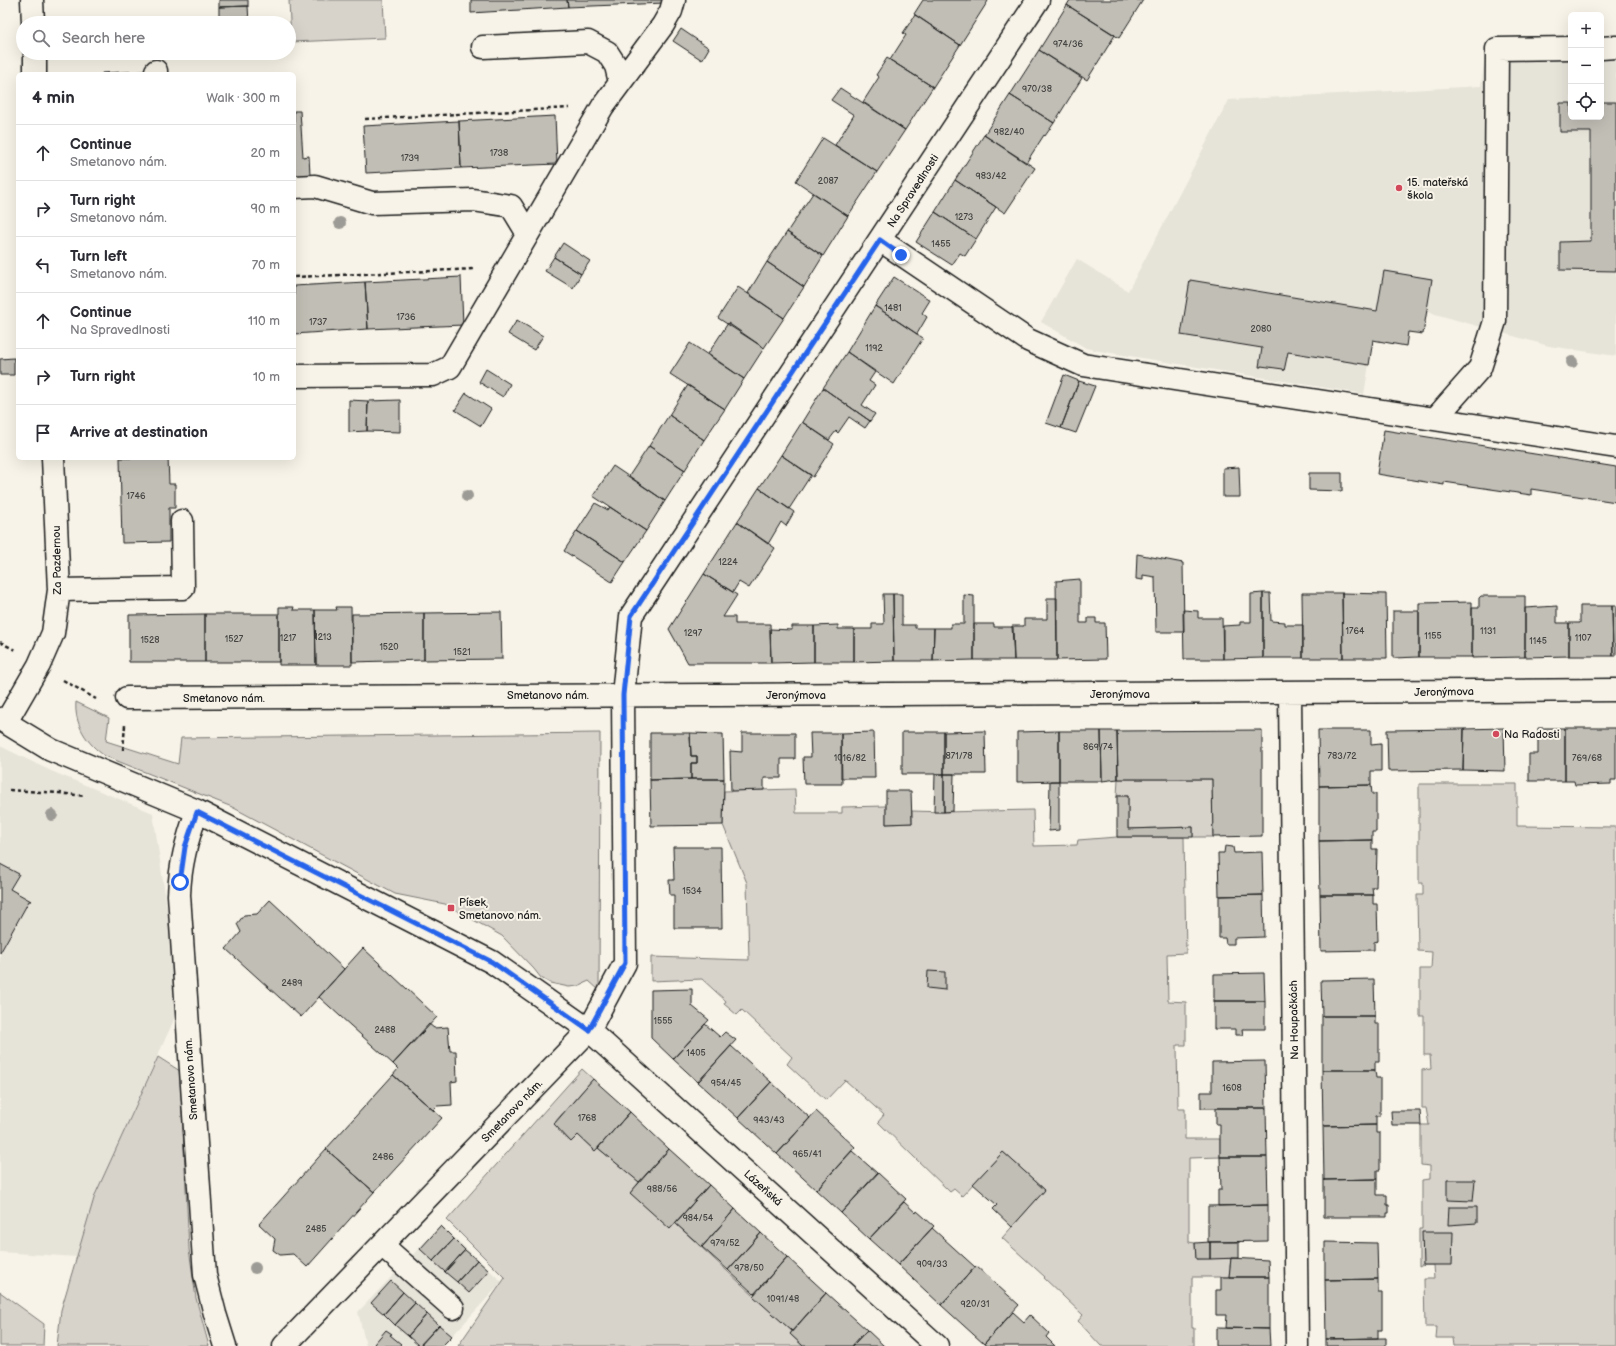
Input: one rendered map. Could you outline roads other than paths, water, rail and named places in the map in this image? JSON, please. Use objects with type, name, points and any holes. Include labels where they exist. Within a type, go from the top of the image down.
[{"type":"street","points":[[32,0],[33,16]]},
{"type":"street","points":[[296,376],[433,375],[450,367],[603,106],[663,25],[671,11],[674,0]]},
{"type":"street","name":"Na Spravedlnosti","points":[[623,695],[631,616],[1038,0]]},
{"type":"street","points":[[483,47],[588,42],[607,52],[616,66],[620,82]]},
{"type":"street","points":[[1604,48],[1616,47]]},
{"type":"street","points":[[1435,419],[1480,368],[1495,321],[1497,49],[1568,48]]},
{"type":"street","points":[[35,60],[36,72]]},
{"type":"street","points":[[296,187],[315,186],[372,203],[473,200],[511,206],[528,234]]},
{"type":"street","points":[[880,240],[1028,340],[1083,365],[1616,448]]},
{"type":"street","name":"Za Pazdernou","points":[[3,721],[39,665],[53,633],[59,590],[53,460]]},
{"type":"street","points":[[59,590],[183,588],[182,522]]},
{"type":"street","name":"Jeronýmova","points":[[623,695],[1290,694],[1616,690]]},
{"type":"street","name":"Na Houpačkách","points":[[1290,694],[1297,1346]]},
{"type":"street","name":"Smetanovo nám.","points":[[127,698],[623,695],[625,963],[589,1030],[284,1346]]},
{"type":"street","points":[[3,721],[51,750],[197,812],[492,962],[589,1030]]},
{"type":"street","name":"Smetanovo nám.","points":[[197,812],[185,847],[179,895],[205,1275],[225,1346]]},
{"type":"street","name":"Lázeňská","points":[[589,1030],[937,1346]]},
{"type":"street","points":[[382,1245],[453,1308]]},
{"type":"place","name":"15. mateřská škola","points":[[1399,188]]},
{"type":"place","name":"Na Radosti","points":[[1496,734]]},
{"type":"place","name":"Písek, Smetanovo nám.","points":[[451,908]]}]
